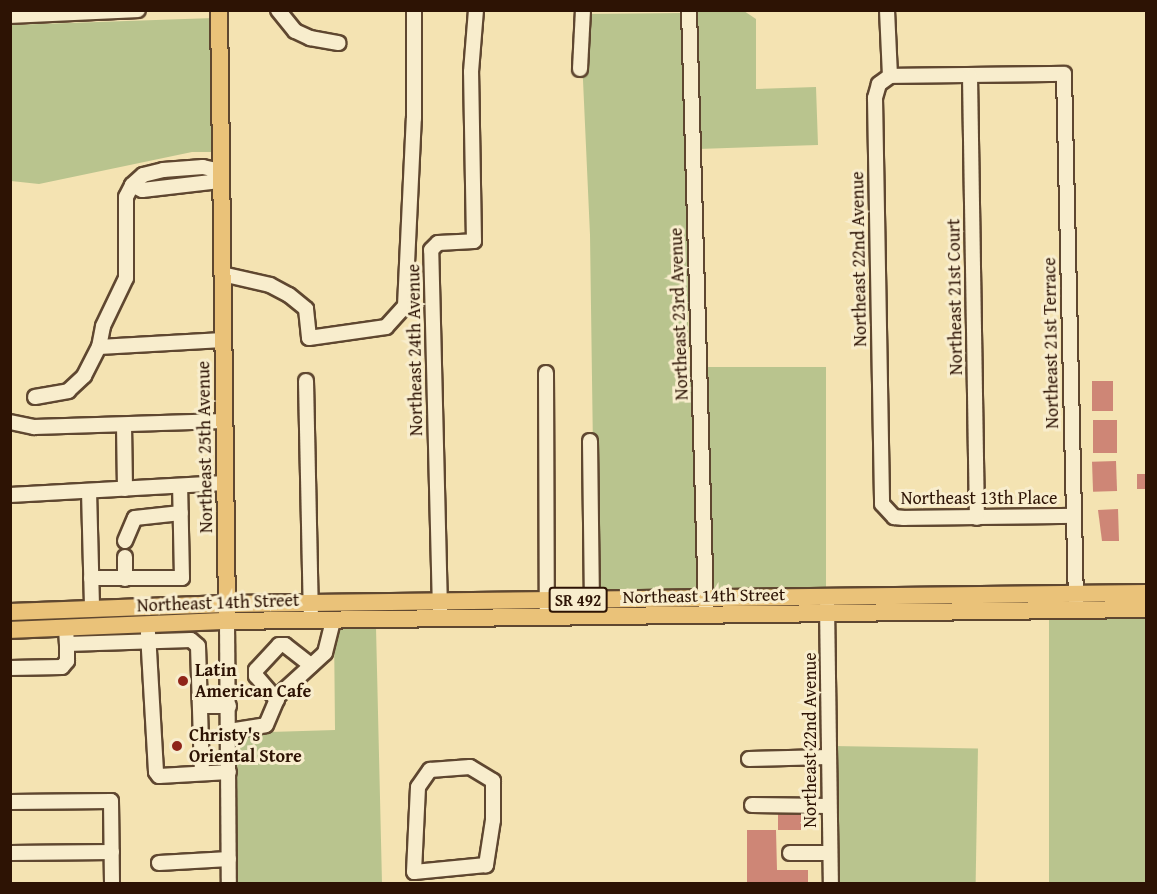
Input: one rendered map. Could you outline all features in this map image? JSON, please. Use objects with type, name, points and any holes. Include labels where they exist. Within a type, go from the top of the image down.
[{"type":"main road","name":"Northeast 25th Avenue","points":[[219,10],[227,612]]},
{"type":"main road","name":"Northeast 14th Street","points":[[1076,602],[1146,592]]},
{"type":"main road","name":"Northeast 14th Street","points":[[10,612],[92,609],[311,612],[439,601],[706,598],[827,605],[1076,602],[1146,609]]},
{"type":"main road","name":"Northeast 14th Street","points":[[311,612],[333,620],[592,617],[706,615],[827,605]]},
{"type":"main road","name":"Northeast 14th Street","points":[[10,630],[67,636],[148,632],[227,612]]},
{"type":"street","points":[[10,16],[138,10]]},
{"type":"street","points":[[278,10],[295,31],[310,38],[339,43]]},
{"type":"street","points":[[222,274],[270,285],[289,296],[306,309],[309,338],[386,327],[405,306],[414,129],[414,10]]},
{"type":"street","name":"Northeast 24th Avenue","points":[[440,618],[431,250],[438,243],[474,241],[471,72],[476,10]]},
{"type":"street","points":[[580,69],[583,10]]},
{"type":"street","name":"Northeast 23rd Avenue","points":[[689,10],[706,615]]},
{"type":"street","points":[[887,10],[890,76],[970,76]]},
{"type":"street","name":"Northeast 21st Terrace","points":[[970,76],[1064,74],[1076,602]]},
{"type":"street","name":"Northeast 22nd Avenue","points":[[886,512],[881,496],[875,98],[879,84],[890,76]]},
{"type":"street","name":"Northeast 21st Court","points":[[970,76],[977,518]]},
{"type":"street","points":[[35,397],[68,391],[84,376],[99,347],[103,326],[126,278],[126,197],[132,185],[143,175],[163,170],[203,167],[220,171]]},
{"type":"street","points":[[99,347],[223,340]]},
{"type":"street","points":[[546,373],[547,617]]},
{"type":"street","points":[[306,381],[311,612]]},
{"type":"street","points":[[10,422],[34,428],[224,421]]},
{"type":"street","points":[[124,425],[125,489]]},
{"type":"street","points":[[590,441],[592,617]]},
{"type":"street","points":[[10,495],[225,483]]},
{"type":"street","points":[[91,578],[182,578],[180,486]]},
{"type":"street","points":[[89,491],[92,609]]},
{"type":"street","name":"Northeast 13th Place","points":[[886,512],[904,518],[1073,516]]},
{"type":"street","points":[[125,541],[135,518],[181,513]]},
{"type":"street","points":[[125,557],[125,579]]},
{"type":"street","name":"Northeast 22nd Avenue","points":[[827,605],[828,806],[831,884]]},
{"type":"street","name":"Northeast 25th Avenue","points":[[227,612],[229,884]]},
{"type":"street","points":[[229,731],[266,725],[277,700],[325,653],[333,620]]},
{"type":"street","points":[[202,773],[198,646],[191,640],[148,632],[156,772],[159,776],[229,772]]},
{"type":"street","points":[[10,669],[62,667],[67,661],[67,636]]},
{"type":"street","points":[[277,700],[256,676],[256,670],[279,645],[285,645],[311,665]]},
{"type":"street","points":[[200,706],[229,706]]},
{"type":"street","points":[[749,759],[828,757]]},
{"type":"street","points":[[471,767],[492,781],[493,820],[486,866],[414,878],[418,787],[430,770],[471,767]]},
{"type":"street","points":[[10,802],[111,801],[112,884]]},
{"type":"street","points":[[752,805],[828,806]]},
{"type":"street","points":[[10,853],[112,852]]},
{"type":"street","points":[[790,853],[829,853]]},
{"type":"street","points":[[159,863],[229,859]]},
{"type":"green space","points":[[744,11],[756,19],[756,89],[816,87],[818,145],[698,149],[694,12]]},
{"type":"green space","points":[[684,13],[689,366],[694,367],[700,592],[595,594],[590,235],[580,14]]},
{"type":"green space","points":[[214,18],[215,152],[192,152],[39,184],[11,181],[10,25]]},
{"type":"green space","points":[[704,367],[826,367],[826,592],[704,592]]},
{"type":"green space","points":[[1049,615],[1146,615],[1146,883],[1049,883]]},
{"type":"green space","points":[[376,627],[382,883],[234,884],[234,733],[335,730],[334,628]]},
{"type":"green space","points":[[833,746],[978,749],[976,884],[831,883]]},
{"type":"building","points":[[1092,381],[1113,381],[1113,411],[1092,411]]},
{"type":"building","points":[[1093,420],[1117,420],[1117,453],[1093,453]]},
{"type":"building","points":[[1116,461],[1117,491],[1093,492],[1092,462]]},
{"type":"building","points":[[1137,474],[1146,474],[1146,489],[1137,489]]},
{"type":"building","points":[[1118,509],[1119,541],[1102,541],[1098,510]]},
{"type":"building","points":[[778,811],[807,811],[807,830],[778,830]]},
{"type":"building","points":[[747,830],[776,830],[777,870],[808,870],[808,884],[747,884]]},
{"type":"place","name":"Latin American Cafe","points":[[183,681]]},
{"type":"place","name":"Christy's Oriental Store","points":[[177,746]]}]
